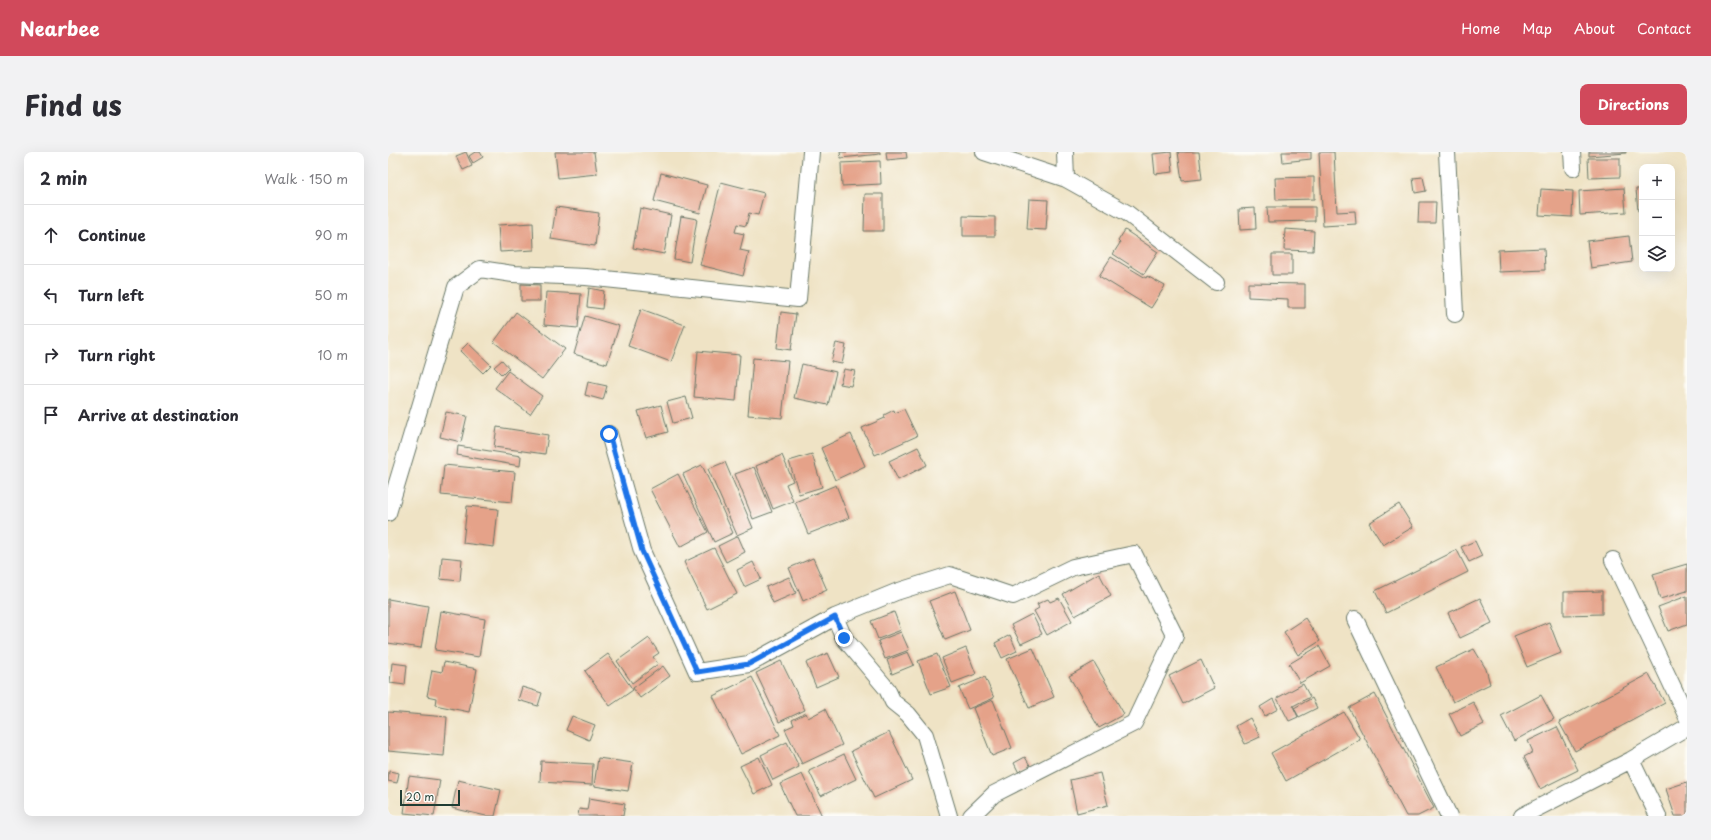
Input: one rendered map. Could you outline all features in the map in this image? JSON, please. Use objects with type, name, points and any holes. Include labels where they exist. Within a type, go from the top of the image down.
[{"type":"street","points":[[388,513],[456,287],[480,269],[513,274],[586,277],[798,299],[811,152]]},
{"type":"street","points":[[984,152],[1066,179],[1127,213],[1216,282]]},
{"type":"street","points":[[1065,152],[1066,179]]},
{"type":"street","points":[[1447,152],[1455,314]]},
{"type":"street","points":[[609,434],[642,551],[697,672],[749,664],[835,617],[896,592],[950,575],[1012,596],[1073,567],[1134,554],[1175,636],[1134,723],[994,794],[971,816]]},
{"type":"street","points":[[1613,560],[1687,717]]},
{"type":"street","points":[[835,617],[844,638],[887,689],[894,702],[908,714],[925,735],[949,816]]},
{"type":"street","points":[[1355,619],[1449,816]]},
{"type":"street","points":[[1522,816],[1631,760],[1687,727]]},
{"type":"street","points":[[1631,760],[1658,816]]},
{"type":"building","points":[[466,152],[472,166],[463,170],[456,156]]},
{"type":"building","points":[[475,152],[480,152],[483,157],[473,163],[469,156]]},
{"type":"building","points":[[555,152],[594,152],[597,174],[558,178]]},
{"type":"building","points":[[840,152],[880,152],[880,154],[841,158]]},
{"type":"building","points":[[886,152],[906,152],[907,158],[887,160]]},
{"type":"building","points":[[1171,152],[1173,172],[1155,174],[1153,154]]},
{"type":"building","points":[[1178,152],[1199,152],[1202,179],[1182,181]]},
{"type":"building","points":[[1282,152],[1311,152],[1311,159],[1283,162]]},
{"type":"building","points":[[1319,152],[1334,152],[1337,212],[1355,211],[1356,224],[1323,226]]},
{"type":"building","points":[[1589,152],[1626,152],[1626,153],[1589,156]]},
{"type":"building","points":[[1588,158],[1620,158],[1620,177],[1589,178]]},
{"type":"building","points":[[880,161],[881,184],[842,186],[841,163]]},
{"type":"building","points":[[661,173],[707,185],[700,213],[654,201]]},
{"type":"building","points":[[1314,177],[1314,199],[1276,200],[1275,178]]},
{"type":"building","points":[[1423,177],[1426,191],[1415,193],[1413,178]]},
{"type":"building","points":[[721,182],[764,193],[758,215],[749,213],[746,226],[737,224],[735,232],[744,234],[740,250],[749,252],[743,276],[700,265]]},
{"type":"building","points":[[1624,188],[1626,212],[1580,215],[1579,191]]},
{"type":"building","points":[[1541,189],[1573,191],[1572,217],[1539,215]]},
{"type":"building","points":[[1636,189],[1639,189],[1638,211]]},
{"type":"building","points":[[865,194],[883,194],[883,231],[864,231]]},
{"type":"building","points":[[1029,199],[1048,200],[1046,230],[1027,229]]},
{"type":"building","points":[[1419,202],[1436,202],[1435,223],[1418,223]]},
{"type":"building","points":[[556,207],[599,213],[595,246],[551,239]]},
{"type":"building","points":[[1267,207],[1315,207],[1315,221],[1268,222]]},
{"type":"building","points":[[640,208],[671,215],[664,254],[633,248]]},
{"type":"building","points":[[1255,208],[1256,229],[1240,230],[1239,209]]},
{"type":"building","points":[[681,216],[697,219],[690,262],[674,259]]},
{"type":"building","points":[[963,216],[995,217],[995,236],[963,236]]},
{"type":"building","points":[[533,223],[534,250],[500,252],[498,225]]},
{"type":"building","points":[[1285,229],[1314,231],[1313,251],[1284,250]]},
{"type":"building","points":[[1125,230],[1158,252],[1144,274],[1113,254],[1120,243],[1118,241]]},
{"type":"building","points":[[1629,236],[1632,262],[1591,268],[1587,241]]},
{"type":"building","points":[[1544,248],[1545,270],[1499,272],[1498,250]]},
{"type":"building","points":[[1272,254],[1292,254],[1292,275],[1272,275]]},
{"type":"building","points":[[1111,257],[1146,278],[1147,276],[1165,286],[1151,308],[1099,276]]},
{"type":"building","points":[[1248,283],[1305,284],[1305,308],[1288,308],[1288,299],[1248,297]]},
{"type":"building","points":[[521,284],[540,285],[540,301],[521,301]]},
{"type":"building","points":[[589,288],[604,291],[602,309],[587,307]]},
{"type":"building","points":[[546,292],[581,294],[578,328],[544,325]]},
{"type":"building","points":[[641,309],[685,325],[671,362],[628,346]]},
{"type":"building","points":[[516,312],[565,349],[542,379],[494,342]]},
{"type":"building","points":[[781,312],[796,314],[791,350],[777,348]]},
{"type":"building","points":[[585,316],[619,326],[607,364],[574,354]]},
{"type":"building","points":[[468,343],[491,365],[483,373],[460,351]]},
{"type":"building","points":[[836,343],[846,345],[842,364],[831,362]]},
{"type":"building","points":[[698,351],[740,355],[736,401],[694,397]]},
{"type":"building","points":[[753,358],[788,361],[782,418],[748,415]]},
{"type":"building","points":[[502,360],[509,368],[502,375],[494,367]]},
{"type":"building","points":[[802,364],[836,372],[828,405],[794,398]]},
{"type":"building","points":[[844,369],[855,371],[851,386],[840,384]]},
{"type":"building","points":[[508,371],[542,396],[530,414],[495,388]]},
{"type":"building","points":[[588,382],[607,386],[603,400],[585,395]]},
{"type":"building","points":[[686,397],[692,418],[673,423],[667,402]]},
{"type":"building","points":[[661,405],[668,432],[646,438],[638,411]]},
{"type":"building","points":[[904,409],[917,436],[875,455],[862,428],[885,418],[884,415],[894,410],[895,413]]},
{"type":"building","points":[[446,412],[467,416],[461,442],[440,437]]},
{"type":"building","points":[[497,427],[548,435],[545,454],[494,447]]},
{"type":"building","points":[[851,434],[865,466],[835,480],[821,448]]},
{"type":"building","points":[[458,446],[521,456],[520,466],[457,455]]},
{"type":"building","points":[[918,447],[927,465],[898,480],[889,461]]},
{"type":"building","points":[[812,454],[822,487],[799,494],[789,461]]},
{"type":"building","points":[[782,455],[793,481],[786,484],[793,501],[773,509],[756,466]]},
{"type":"building","points":[[725,462],[753,528],[737,535],[708,469]]},
{"type":"building","points":[[444,465],[515,472],[512,502],[441,495]]},
{"type":"building","points":[[702,465],[733,533],[714,542],[683,474]]},
{"type":"building","points":[[754,467],[772,512],[753,519],[735,474]]},
{"type":"building","points":[[678,474],[708,532],[680,547],[650,489]]},
{"type":"building","points":[[836,485],[849,518],[808,534],[795,502]]},
{"type":"building","points":[[1399,504],[1413,527],[1383,545],[1369,523]]},
{"type":"building","points":[[467,506],[498,509],[494,547],[463,543]]},
{"type":"building","points":[[738,536],[745,552],[726,562],[718,546]]},
{"type":"building","points":[[1475,541],[1482,556],[1469,562],[1461,547]]},
{"type":"building","points":[[714,548],[737,594],[707,609],[684,562]]},
{"type":"building","points":[[1457,550],[1468,572],[1386,613],[1375,591]]},
{"type":"building","points":[[442,557],[462,559],[460,581],[440,579]]},
{"type":"building","points":[[813,558],[827,590],[803,601],[789,568]]},
{"type":"building","points":[[753,562],[761,579],[744,587],[737,570]]},
{"type":"building","points":[[1687,564],[1687,591],[1660,599],[1653,574]]},
{"type":"building","points":[[1099,573],[1111,596],[1075,616],[1063,594]]},
{"type":"building","points":[[789,577],[796,593],[773,603],[766,587]]},
{"type":"building","points":[[955,591],[970,630],[945,640],[929,601]]},
{"type":"building","points":[[1602,591],[1602,614],[1564,615],[1564,592]]},
{"type":"building","points":[[1687,596],[1687,624],[1668,631],[1658,607]]},
{"type":"building","points":[[1059,598],[1072,621],[1047,635],[1034,611],[1039,608],[1037,604],[1048,599],[1050,602]]},
{"type":"building","points":[[1480,598],[1492,623],[1460,638],[1448,613]]},
{"type":"building","points":[[388,599],[428,606],[421,648],[388,643]]},
{"type":"building","points":[[441,611],[485,619],[479,657],[435,650]]},
{"type":"building","points":[[894,612],[901,630],[878,639],[871,621]]},
{"type":"building","points":[[1032,614],[1042,634],[1021,644],[1011,625]]},
{"type":"building","points":[[1305,618],[1320,641],[1298,655],[1284,632]]},
{"type":"building","points":[[1549,622],[1561,653],[1527,667],[1514,636]]},
{"type":"building","points":[[901,632],[909,650],[885,659],[878,641]]},
{"type":"building","points":[[1010,635],[1017,651],[1002,658],[995,643]]},
{"type":"building","points":[[649,638],[659,653],[653,657],[658,664],[632,683],[617,661]]},
{"type":"building","points":[[1319,646],[1330,666],[1300,683],[1289,664]]},
{"type":"building","points":[[966,648],[976,674],[952,683],[942,658]]},
{"type":"building","points":[[1033,648],[1054,697],[1029,708],[1007,659]]},
{"type":"building","points":[[1474,649],[1486,669],[1490,684],[1453,702],[1436,667]]},
{"type":"building","points":[[908,652],[914,665],[892,674],[887,660]]},
{"type":"building","points":[[828,653],[839,677],[816,687],[806,663]]},
{"type":"building","points":[[608,654],[633,690],[610,706],[585,671]]},
{"type":"building","points":[[937,654],[951,687],[931,694],[918,661]]},
{"type":"building","points":[[1201,660],[1214,688],[1183,704],[1169,676]]},
{"type":"building","points":[[781,661],[805,710],[779,722],[756,673]]},
{"type":"building","points":[[444,662],[477,669],[469,712],[435,705],[436,698],[427,696],[432,670],[442,672]]},
{"type":"building","points":[[1094,662],[1124,714],[1099,728],[1069,676]]},
{"type":"building","points":[[392,663],[407,665],[405,685],[390,683]]},
{"type":"building","points":[[663,666],[670,676],[640,698],[633,688]]},
{"type":"building","points":[[1649,674],[1665,703],[1575,751],[1559,722]]},
{"type":"building","points":[[752,677],[780,735],[741,754],[713,696]]},
{"type":"building","points":[[985,677],[994,698],[968,709],[959,688]]},
{"type":"building","points":[[1303,684],[1310,697],[1293,706],[1298,717],[1289,721],[1277,698]]},
{"type":"building","points":[[522,687],[542,693],[538,706],[518,700]]},
{"type":"building","points":[[1375,694],[1434,808],[1418,816],[1406,816],[1349,708]]},
{"type":"building","points":[[1541,695],[1554,719],[1514,741],[1501,716]]},
{"type":"building","points":[[1312,698],[1317,708],[1299,717],[1294,708]]},
{"type":"building","points":[[1273,699],[1278,709],[1265,716],[1260,707]]},
{"type":"building","points":[[993,700],[1012,748],[992,756],[973,708]]},
{"type":"building","points":[[1473,702],[1484,724],[1460,736],[1449,714]]},
{"type":"building","points":[[825,709],[842,745],[802,764],[785,729],[794,725],[792,720],[806,713],[808,718]]},
{"type":"building","points":[[388,712],[447,717],[444,756],[388,751]]},
{"type":"building","points":[[1344,712],[1360,739],[1286,781],[1271,753]]},
{"type":"building","points":[[572,716],[595,725],[589,740],[566,730]]},
{"type":"building","points":[[1250,718],[1260,737],[1245,744],[1236,726]]},
{"type":"building","points":[[1557,727],[1578,770],[1540,789],[1524,757],[1533,752],[1528,741]]},
{"type":"building","points":[[889,732],[912,780],[874,798],[851,751]]},
{"type":"building","points":[[787,742],[799,767],[773,780],[761,755]]},
{"type":"building","points":[[844,754],[856,779],[821,796],[809,771]]},
{"type":"building","points":[[759,757],[772,785],[754,794],[740,766]]},
{"type":"building","points":[[1025,757],[1031,767],[1019,773],[1014,763]]},
{"type":"building","points":[[598,758],[633,763],[628,791],[594,786]]},
{"type":"building","points":[[541,761],[593,764],[592,785],[540,782]]},
{"type":"building","points":[[389,771],[399,773],[397,783],[388,781]]},
{"type":"building","points":[[1100,773],[1108,805],[1077,813],[1070,780]]},
{"type":"building","points":[[802,774],[822,816],[795,816],[780,784]]},
{"type":"building","points":[[409,776],[440,780],[434,816],[404,813]]},
{"type":"building","points":[[458,780],[501,790],[495,816],[486,816],[452,808]]},
{"type":"building","points":[[1687,782],[1687,816],[1675,816],[1666,789]]},
{"type":"building","points":[[589,798],[625,804],[623,816],[578,816],[579,809],[587,810]]},
{"type":"route","points":[[609,434],[642,551],[697,672],[749,664],[835,617],[844,638]]}]
